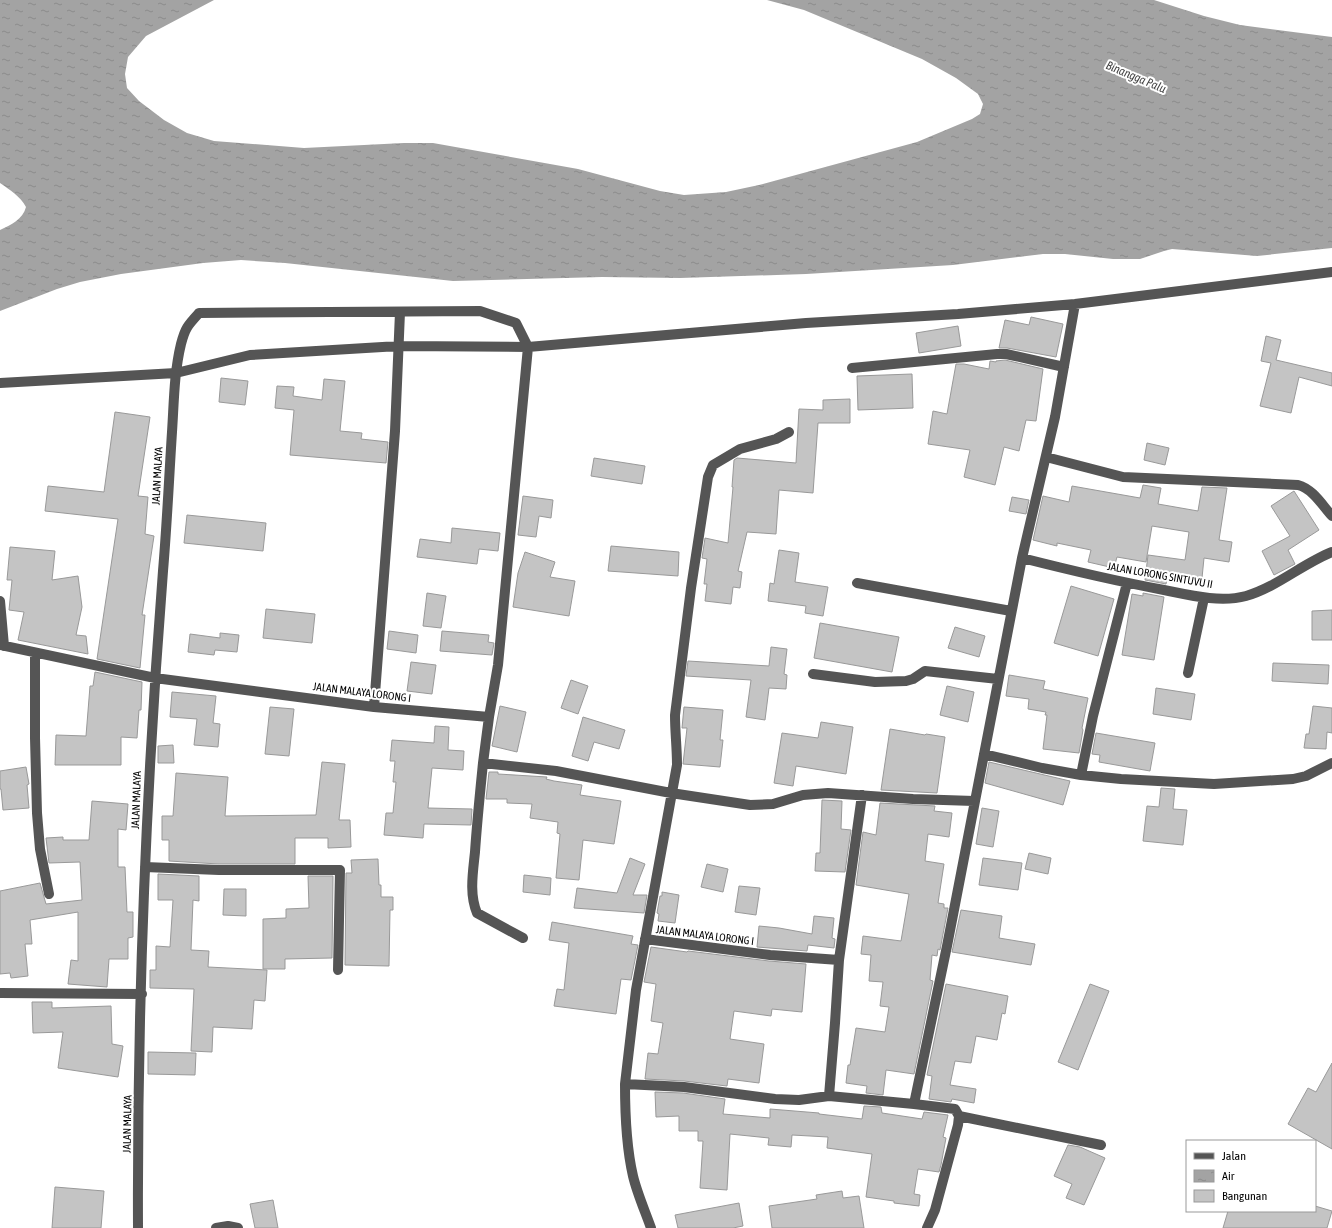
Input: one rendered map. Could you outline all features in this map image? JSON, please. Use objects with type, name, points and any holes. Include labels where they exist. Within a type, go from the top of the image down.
[{"type":"street","points":[[0,383],[176,373],[250,355],[399,346],[528,347],[798,324],[958,314],[1075,304],[1332,272]]},
{"type":"street","points":[[914,1104],[947,946],[1011,611],[1055,417],[1075,304]]},
{"type":"street","name":"JALAN MALAYA","points":[[138,1228],[140,1023],[145,867],[155,678],[166,542],[176,373],[181,342],[187,326],[199,313],[480,311],[516,323],[528,347]]},
{"type":"street","points":[[374,707],[395,431],[400,312]]},
{"type":"street","points":[[523,938],[477,913],[472,892],[477,818],[483,763],[498,665],[528,347]]},
{"type":"street","points":[[852,368],[998,354],[1006,354],[1064,367]]},
{"type":"street","name":"JALAN MALAYA LORONG I","points":[[789,432],[776,439],[740,449],[729,455],[713,465],[708,477],[691,588],[675,715],[677,765],[645,939],[770,955],[839,960]]},
{"type":"street","points":[[1046,457],[1109,475],[1123,477],[1298,484],[1304,486],[1314,495],[1332,516]]},
{"type":"street","name":"JALAN LORONG SINTUVU II","points":[[1022,558],[1128,583],[1204,598],[1238,598],[1247,596],[1281,581],[1322,556],[1332,552]]},
{"type":"street","points":[[857,583],[1011,611]]},
{"type":"street","points":[[1081,774],[1093,716],[1128,583]]},
{"type":"street","points":[[1188,673],[1204,598]]},
{"type":"street","points":[[0,601],[2,646]]},
{"type":"street","name":"JALAN MALAYA LORONG I","points":[[2,646],[155,678],[374,707],[489,717]]},
{"type":"street","points":[[35,653],[37,813],[40,849],[49,894]]},
{"type":"street","points":[[813,674],[874,682],[906,681],[913,679],[925,671],[998,679]]},
{"type":"street","points":[[984,754],[1042,768],[1121,780],[1214,784],[1289,780],[1306,776],[1332,763]]},
{"type":"street","points":[[483,763],[556,771],[671,793],[750,805],[773,804],[803,795],[828,793],[913,799],[974,801]]},
{"type":"street","points":[[829,1096],[839,960],[862,795]]},
{"type":"street","points":[[145,867],[219,870],[339,870],[338,970]]},
{"type":"street","points":[[645,939],[636,990],[626,1084],[626,1122],[628,1152],[633,1177],[651,1228]]},
{"type":"street","points":[[0,993],[142,994]]},
{"type":"street","points":[[626,1084],[684,1087],[767,1098],[799,1100],[829,1096],[955,1109],[959,1116],[958,1125],[935,1210],[927,1228]]},
{"type":"street","points":[[959,1116],[1101,1145]]},
{"type":"street","points":[[216,1228],[228,1226],[238,1228]]},
{"type":"water","name":"Binangga Palu","points":[[0,0],[214,0],[146,36],[128,57],[125,74],[127,88],[139,101],[164,120],[187,133],[214,141],[304,148],[433,143],[578,169],[660,191],[684,195],[726,192],[759,185],[917,142],[972,119],[980,114],[983,104],[978,94],[956,78],[922,59],[804,10],[767,0],[1154,0],[1204,16],[1240,25],[1332,37],[1332,248],[1257,256],[1172,249],[1140,259],[1113,259],[1065,254],[1043,254],[953,265],[806,274],[680,278],[602,277],[453,281],[285,263],[241,260],[203,263],[121,274],[80,282],[57,289],[0,311],[0,230],[12,224],[19,218],[26,207],[18,196],[0,183]]},
{"type":"building","points":[[1031,317],[1063,324],[1056,357],[1007,348],[999,348],[1005,320],[1029,325]]},
{"type":"building","points":[[958,326],[961,346],[919,353],[916,333]]},
{"type":"building","points":[[1266,336],[1281,340],[1276,360],[1332,373],[1332,386],[1299,377],[1291,413],[1260,406],[1271,363],[1261,361]]},
{"type":"building","points":[[1005,360],[1043,369],[1036,421],[1026,420],[1019,451],[1004,447],[995,485],[964,477],[970,450],[928,444],[933,411],[947,414],[956,364],[989,369],[990,361],[996,362]]},
{"type":"building","points":[[912,374],[913,408],[858,410],[857,376]]},
{"type":"building","points":[[221,378],[248,381],[245,405],[219,402]]},
{"type":"building","points":[[324,379],[345,381],[340,431],[362,433],[361,439],[388,442],[386,463],[290,455],[294,410],[275,408],[277,386],[294,387],[293,396],[322,400]]},
{"type":"building","points":[[850,399],[850,423],[818,423],[813,493],[779,490],[776,534],[747,532],[738,571],[742,572],[740,588],[733,587],[731,604],[705,601],[707,584],[704,584],[707,559],[702,558],[705,538],[728,543],[734,460],[737,458],[796,463],[799,409],[823,410],[823,400]]},
{"type":"building","points":[[115,412],[150,417],[138,496],[148,497],[145,534],[154,536],[142,615],[145,615],[140,668],[97,659],[118,519],[45,511],[48,486],[104,492]]},
{"type":"building","points":[[1147,443],[1169,448],[1165,465],[1144,460]]},
{"type":"building","points":[[594,458],[645,466],[642,484],[591,476]]},
{"type":"building","points":[[1143,485],[1161,488],[1158,504],[1198,511],[1202,487],[1227,488],[1219,540],[1232,542],[1229,562],[1204,558],[1202,578],[1181,575],[1181,580],[1167,579],[1166,584],[1145,580],[1148,555],[1185,560],[1189,532],[1152,526],[1146,562],[1117,557],[1114,568],[1088,562],[1091,550],[1057,543],[1057,546],[1033,540],[1043,496],[1069,502],[1072,486],[1140,498]]},
{"type":"building","points":[[1294,491],[1319,530],[1288,550],[1295,564],[1274,575],[1262,551],[1290,536],[1271,506]]},
{"type":"building","points":[[523,496],[553,500],[551,518],[539,516],[536,537],[518,535]]},
{"type":"building","points":[[1012,497],[1029,500],[1026,514],[1009,511]]},
{"type":"building","points":[[187,515],[266,523],[263,551],[184,543]]},
{"type":"building","points":[[452,528],[500,533],[498,551],[479,549],[477,564],[417,557],[420,539],[451,543]]},
{"type":"building","points":[[611,546],[679,552],[678,576],[608,571]]},
{"type":"building","points":[[10,547],[55,551],[52,580],[78,576],[82,607],[76,635],[86,636],[88,654],[18,640],[24,612],[9,610],[12,580],[7,580]]},
{"type":"building","points":[[779,550],[799,553],[795,582],[828,587],[823,616],[805,613],[806,606],[768,601],[770,583],[774,584]]},
{"type":"building","points":[[525,552],[555,562],[550,577],[575,581],[569,616],[513,607],[518,573]]},
{"type":"building","points":[[1071,586],[1114,599],[1098,656],[1054,643]]},
{"type":"building","points":[[427,593],[446,596],[441,628],[423,626]]},
{"type":"building","points":[[1143,593],[1164,597],[1154,660],[1122,655],[1132,594],[1143,596]]},
{"type":"building","points":[[266,609],[315,614],[312,643],[263,638]]},
{"type":"building","points":[[1332,610],[1332,640],[1312,640],[1312,611]]},
{"type":"building","points":[[820,623],[899,637],[892,672],[814,658]]},
{"type":"building","points":[[955,627],[985,636],[979,657],[948,648]]},
{"type":"building","points":[[389,631],[418,635],[416,653],[387,649]]},
{"type":"building","points":[[442,631],[489,635],[488,642],[494,643],[492,655],[440,651]]},
{"type":"building","points":[[220,633],[239,635],[237,652],[215,650],[214,655],[188,652],[190,634],[220,638]]},
{"type":"building","points":[[771,647],[787,649],[784,674],[787,675],[786,689],[769,688],[765,720],[746,717],[751,680],[686,676],[688,661],[769,666]]},
{"type":"building","points":[[411,662],[436,665],[432,694],[407,691]]},
{"type":"building","points":[[1273,663],[1329,665],[1328,684],[1272,681]]},
{"type":"building","points":[[95,672],[142,682],[141,710],[139,710],[137,738],[121,737],[121,765],[55,765],[56,735],[86,736],[90,686],[93,686]]},
{"type":"building","points":[[1009,675],[1045,681],[1043,689],[1088,698],[1079,753],[1043,749],[1047,715],[1045,715],[1046,712],[1028,709],[1029,699],[1006,696]]},
{"type":"building","points":[[571,680],[588,686],[578,714],[561,708]]},
{"type":"building","points":[[947,686],[974,692],[968,722],[940,715]]},
{"type":"building","points":[[1156,688],[1195,694],[1191,720],[1153,714]]},
{"type":"building","points":[[172,692],[216,696],[213,723],[220,724],[218,747],[194,745],[197,719],[170,717]]},
{"type":"building","points":[[500,706],[526,712],[517,752],[492,746]]},
{"type":"building","points":[[1313,706],[1332,708],[1332,733],[1327,732],[1326,749],[1304,748],[1306,734],[1309,734]]},
{"type":"building","points":[[270,707],[294,709],[289,756],[265,754]]},
{"type":"building","points":[[684,707],[723,710],[720,740],[723,740],[720,767],[683,764],[687,728],[682,728]]},
{"type":"building","points":[[583,717],[625,730],[619,749],[594,742],[588,761],[572,756]]},
{"type":"building","points":[[821,722],[853,727],[846,774],[796,766],[793,786],[774,783],[782,733],[818,738]]},
{"type":"building","points":[[435,726],[449,727],[448,750],[464,751],[463,770],[432,768],[428,808],[472,809],[471,825],[424,824],[423,838],[384,835],[386,813],[393,813],[396,782],[393,782],[395,761],[390,761],[392,740],[434,743]]},
{"type":"building","points":[[890,729],[945,737],[937,793],[881,790]]},
{"type":"building","points":[[1096,733],[1155,743],[1150,771],[1099,762],[1100,755],[1092,754]]},
{"type":"building","points":[[173,745],[174,763],[158,763],[158,746]]},
{"type":"building","points":[[322,762],[345,764],[339,820],[350,820],[351,847],[328,848],[328,838],[295,838],[295,864],[219,864],[169,861],[169,840],[162,840],[162,816],[173,816],[176,773],[228,777],[225,816],[316,815]]},
{"type":"building","points":[[989,762],[1070,781],[1063,805],[985,783]]},
{"type":"building","points":[[26,767],[29,784],[27,785],[29,808],[3,810],[0,789],[0,771]]},
{"type":"building","points":[[489,772],[498,772],[498,774],[547,777],[546,779],[554,781],[582,785],[580,795],[621,801],[614,844],[583,840],[579,880],[556,878],[560,834],[557,833],[558,822],[530,818],[532,804],[507,803],[507,799],[486,799]]},
{"type":"building","points":[[1161,788],[1175,789],[1173,809],[1187,810],[1183,845],[1143,841],[1147,806],[1159,807]]},
{"type":"building","points":[[822,800],[842,801],[841,829],[851,830],[845,872],[815,871],[816,853],[820,853]]},
{"type":"building","points":[[92,801],[128,804],[126,830],[118,829],[118,867],[125,867],[127,912],[133,912],[133,937],[128,938],[128,959],[109,959],[107,987],[68,984],[71,960],[78,961],[78,912],[30,920],[32,944],[25,944],[28,976],[11,978],[10,973],[0,974],[0,891],[40,883],[46,904],[82,900],[80,862],[49,863],[46,838],[63,837],[63,840],[89,840]]},
{"type":"building","points":[[880,803],[935,806],[934,811],[952,813],[949,837],[928,834],[925,861],[944,864],[938,903],[944,904],[944,908],[948,908],[940,950],[938,949],[937,956],[932,955],[930,980],[933,981],[914,1074],[886,1070],[883,1095],[866,1093],[867,1086],[846,1083],[848,1065],[850,1065],[856,1028],[885,1032],[889,1007],[880,1006],[883,982],[869,981],[871,955],[861,954],[863,936],[901,941],[909,894],[856,885],[863,832],[876,835]]},
{"type":"building","points":[[982,808],[999,811],[993,847],[976,844]]},
{"type":"building","points":[[1029,853],[1051,858],[1048,874],[1025,869]]},
{"type":"building","points":[[630,858],[645,864],[633,895],[647,895],[644,913],[574,908],[577,888],[617,893]]},
{"type":"building","points":[[983,858],[1022,863],[1018,890],[979,885]]},
{"type":"building","points":[[378,859],[381,897],[393,897],[393,910],[390,910],[389,966],[345,965],[346,873],[352,873],[351,860]]},
{"type":"building","points":[[707,864],[728,869],[723,892],[701,887]]},
{"type":"building","points":[[158,874],[199,876],[199,901],[193,900],[191,950],[209,951],[208,967],[267,970],[265,1001],[254,1000],[252,1029],[213,1027],[212,1052],[191,1051],[194,989],[150,988],[150,970],[156,970],[156,946],[170,947],[173,900],[158,900]]},
{"type":"building","points":[[524,875],[551,878],[550,895],[523,892]]},
{"type":"building","points":[[308,876],[333,876],[332,958],[285,959],[285,969],[263,969],[263,919],[286,918],[286,909],[309,908]]},
{"type":"building","points":[[739,886],[760,888],[756,915],[735,912]]},
{"type":"building","points":[[224,889],[246,889],[246,916],[223,915]]},
{"type":"building","points":[[662,892],[679,895],[675,923],[658,921],[659,914],[657,913]]},
{"type":"building","points":[[961,910],[1002,916],[999,938],[1035,944],[1031,965],[952,952]]},
{"type":"building","points":[[814,916],[834,918],[832,938],[835,939],[834,948],[808,945],[807,951],[757,947],[759,926],[812,934]]},
{"type":"building","points":[[552,922],[633,936],[631,944],[638,945],[631,980],[621,979],[616,1014],[554,1006],[557,989],[564,990],[569,943],[549,940]]},
{"type":"building","points":[[651,947],[806,964],[802,1012],[772,1009],[771,1016],[734,1011],[730,1039],[764,1044],[759,1083],[728,1079],[727,1086],[684,1081],[645,1079],[648,1053],[658,1054],[663,1023],[651,1021],[656,984],[644,982]]},
{"type":"building","points":[[946,984],[1008,996],[1005,1014],[1002,1013],[997,1040],[976,1036],[971,1063],[955,1061],[950,1085],[976,1089],[974,1103],[952,1099],[951,1102],[929,1099],[932,1076],[927,1075]]},
{"type":"building","points":[[1090,984],[1109,991],[1078,1070],[1058,1062]]},
{"type":"building","points":[[32,1002],[52,1002],[52,1008],[111,1006],[112,1044],[123,1046],[118,1077],[58,1068],[63,1032],[33,1033]]},
{"type":"building","points":[[148,1052],[196,1053],[195,1075],[148,1074]]},
{"type":"building","points":[[1332,1063],[1332,1149],[1288,1124],[1308,1088],[1316,1092]]},
{"type":"building","points":[[655,1092],[683,1093],[725,1099],[723,1114],[770,1118],[770,1109],[819,1113],[862,1119],[864,1106],[881,1107],[882,1113],[922,1119],[924,1112],[948,1115],[943,1137],[946,1138],[941,1165],[939,1172],[918,1169],[914,1194],[920,1195],[919,1206],[894,1203],[894,1201],[866,1197],[872,1154],[827,1148],[828,1137],[792,1135],[791,1147],[768,1145],[769,1138],[730,1134],[727,1190],[700,1188],[703,1141],[698,1141],[698,1131],[679,1131],[679,1116],[656,1117]]},
{"type":"building","points":[[1068,1145],[1080,1147],[1105,1158],[1084,1205],[1066,1198],[1072,1184],[1054,1176]]},
{"type":"building","points":[[55,1187],[104,1191],[101,1228],[52,1228]]},
{"type":"building","points":[[842,1191],[843,1198],[859,1196],[864,1228],[772,1228],[769,1206],[817,1199],[816,1195]]},
{"type":"building","points":[[273,1200],[278,1228],[255,1228],[250,1204]]},
{"type":"building","points":[[739,1203],[743,1226],[733,1228],[678,1228],[675,1215]]},
{"type":"building","points":[[1316,1206],[1332,1211],[1327,1228],[1223,1228],[1228,1212],[1316,1212]]}]
